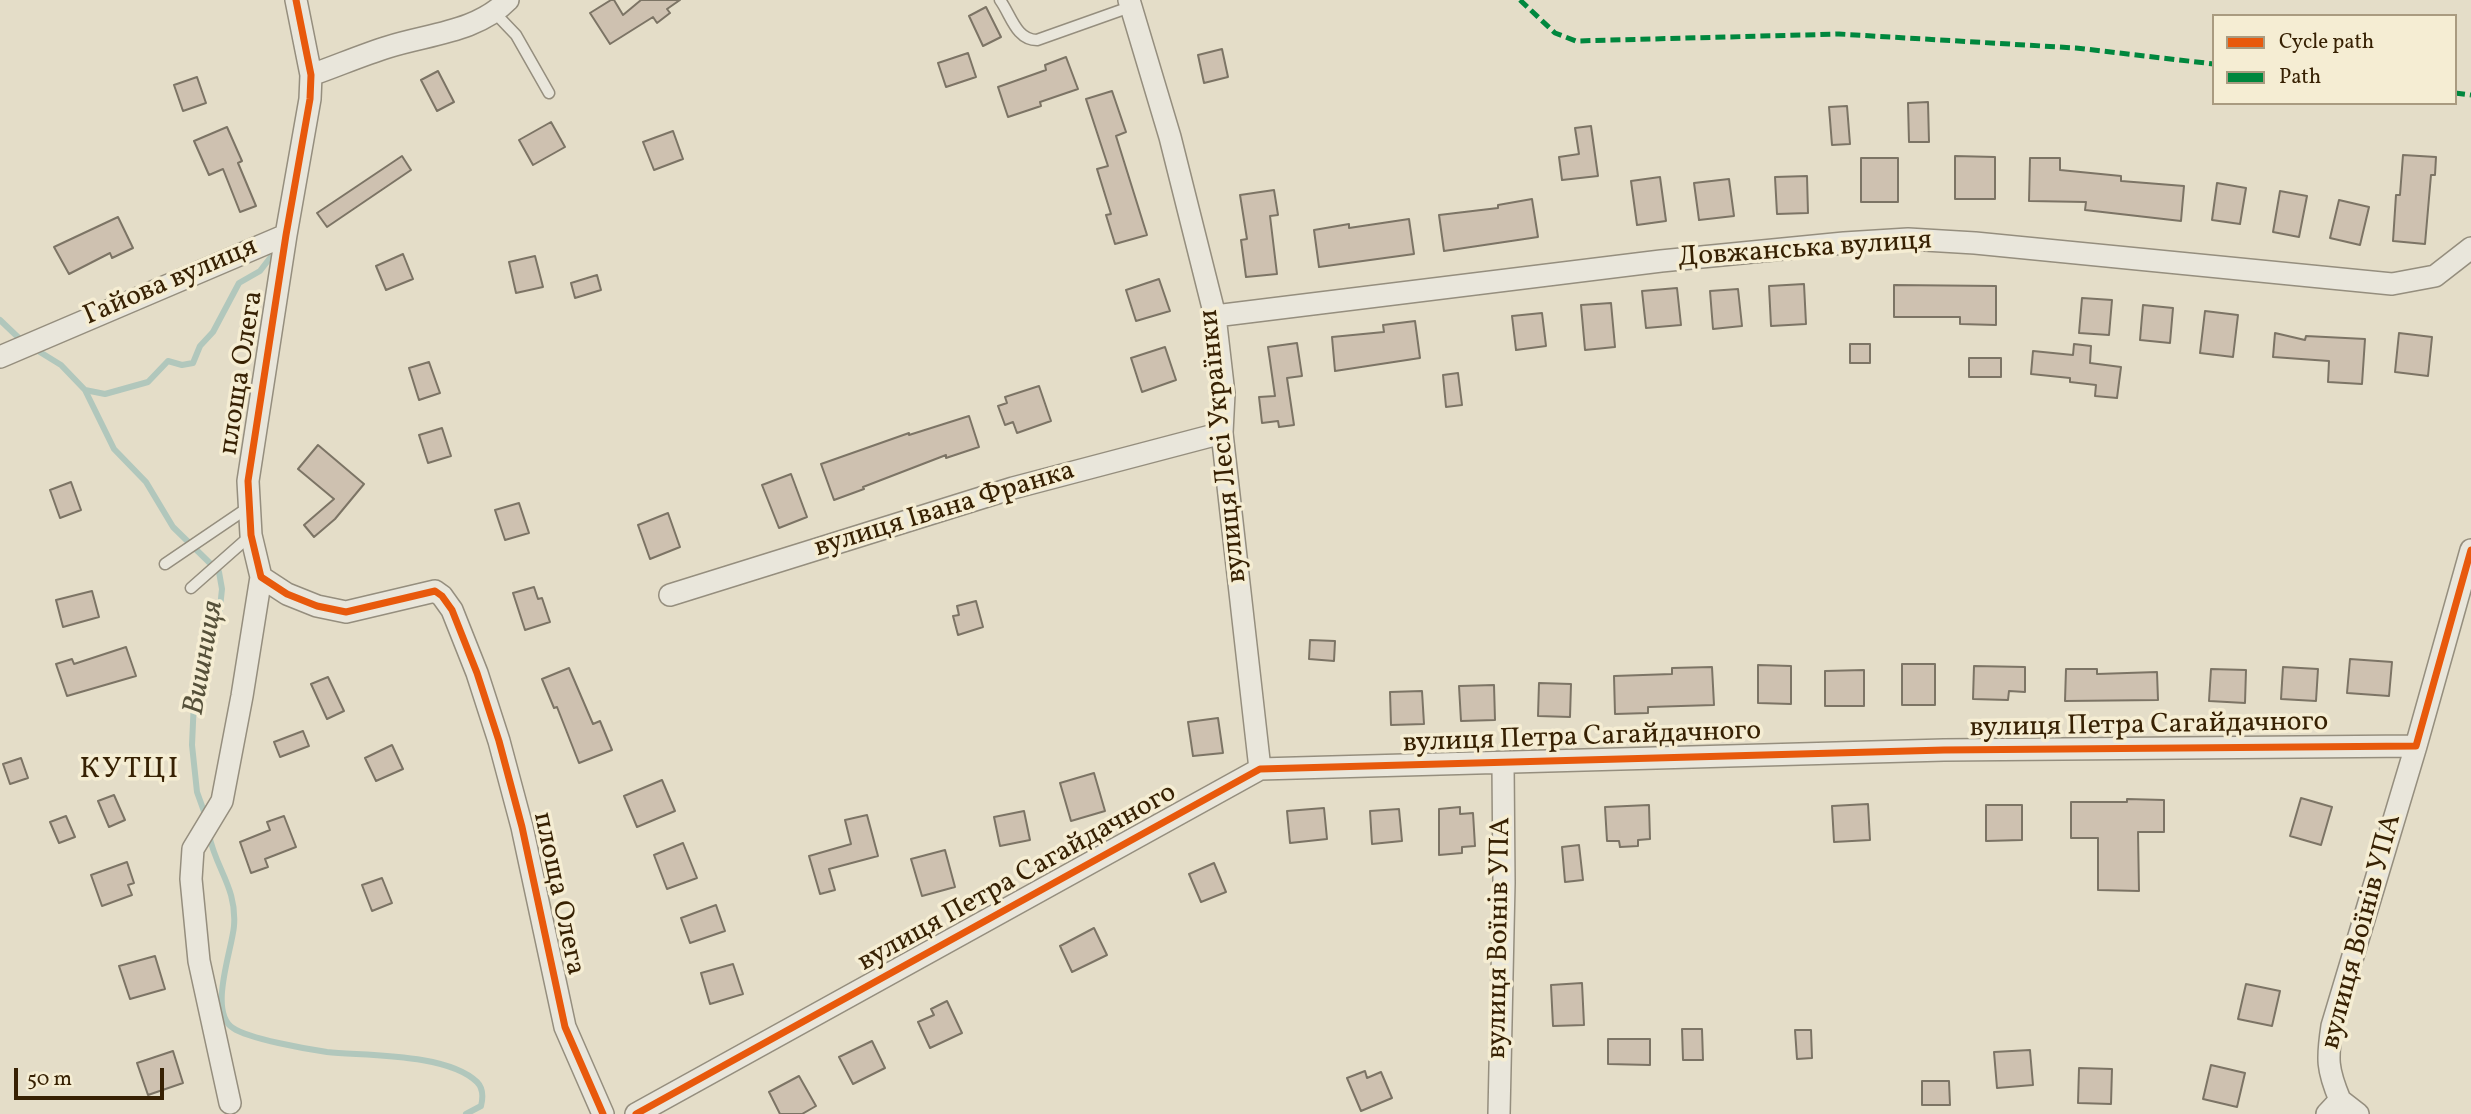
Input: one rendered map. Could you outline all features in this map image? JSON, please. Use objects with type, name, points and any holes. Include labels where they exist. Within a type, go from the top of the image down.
[{"type":"street","name":"площа Олега","points":[[230,1103],[199,961],[191,879],[193,849],[222,801],[261,577],[251,535],[248,481],[310,99],[311,75],[296,0]]},
{"type":"street","name":"вулиця Лесі Українки","points":[[1129,4],[1170,137],[1214,316],[1224,394],[1222,433],[1260,769]]},
{"type":"street","points":[[311,75],[388,47],[480,22],[502,7]]},
{"type":"street","name":"Гайова вулиця","points":[[0,357],[286,234]]},
{"type":"street","name":"Довжанська вулиця","points":[[1214,316],[1661,261],[1895,240],[1989,244],[2392,284],[2435,276],[2471,248]]},
{"type":"street","name":"вулиця Івана Франка","points":[[670,595],[1013,488],[1222,433]]},
{"type":"street","points":[[2416,746],[2471,550]]},
{"type":"street","name":"площа Олега","points":[[261,577],[287,594],[317,606],[346,612],[435,592],[442,596],[452,610],[477,673],[499,741],[522,827],[565,1027],[603,1114]]},
{"type":"street","name":"вулиця Петра Сагайдачного","points":[[636,1114],[1260,769],[1944,750],[2416,746]]},
{"type":"street","name":"вулиця Воїнів УПА","points":[[2334,1107],[2327,1059],[2332,1026],[2416,746]]},
{"type":"street","name":"вулиця Воїнів УПА","points":[[1499,1114],[1504,883],[1503,763]]},
{"type":"street","points":[[2334,1107],[2358,1114]]},
{"type":"lane","name":"вулиця Лесі Українки","points":[[1000,0],[1020,34],[1029,40],[1037,40],[1129,4]]},
{"type":"lane","points":[[502,7],[549,93]]},
{"type":"lane","points":[[165,564],[249,507]]},
{"type":"lane","points":[[191,588],[251,535]]},
{"type":"building","points":[[614,0],[623,15],[641,0],[680,0],[667,9],[670,13],[657,23],[653,17],[610,44],[590,13]]},
{"type":"building","points":[[986,7],[1001,37],[983,46],[969,16]]},
{"type":"building","points":[[1222,49],[1228,77],[1204,83],[1198,55]]},
{"type":"building","points":[[968,53],[976,77],[946,87],[938,63]]},
{"type":"building","points":[[1066,57],[1078,89],[1008,117],[998,87],[1046,70],[1045,65]]},
{"type":"building","points":[[438,71],[454,102],[437,111],[421,80]]},
{"type":"building","points":[[197,77],[206,103],[183,111],[174,85]]},
{"type":"building","points":[[1112,91],[1126,132],[1116,136],[1147,235],[1115,244],[1106,215],[1111,214],[1097,169],[1108,166],[1086,99]]},
{"type":"building","points":[[1928,102],[1929,142],[1909,142],[1908,103]]},
{"type":"building","points":[[1847,106],[1850,144],[1832,145],[1829,107]]},
{"type":"building","points":[[551,122],[565,147],[533,165],[519,140]]},
{"type":"building","points":[[1591,126],[1598,176],[1562,180],[1559,157],[1579,154],[1575,128]]},
{"type":"building","points":[[227,127],[242,161],[238,163],[256,206],[240,212],[223,169],[209,175],[194,141]]},
{"type":"building","points":[[673,131],[683,159],[654,170],[643,142]]},
{"type":"building","points":[[2403,155],[2436,157],[2435,175],[2431,175],[2425,244],[2393,241],[2396,195],[2400,195]]},
{"type":"building","points":[[402,156],[411,170],[327,227],[317,213]]},
{"type":"building","points":[[1955,156],[1995,157],[1995,199],[1955,199]]},
{"type":"building","points":[[1861,158],[1898,158],[1898,202],[1861,202]]},
{"type":"building","points":[[2030,158],[2060,158],[2060,170],[2121,176],[2121,181],[2184,186],[2181,221],[2085,210],[2086,202],[2029,201]]},
{"type":"building","points":[[1807,176],[1808,213],[1777,214],[1775,177]]},
{"type":"building","points":[[1660,177],[1666,221],[1637,225],[1631,181]]},
{"type":"building","points":[[1729,179],[1734,216],[1699,220],[1694,183]]},
{"type":"building","points":[[2217,183],[2246,188],[2240,224],[2212,220]]},
{"type":"building","points":[[1274,190],[1278,215],[1270,216],[1277,274],[1246,277],[1241,240],[1247,239],[1240,195]]},
{"type":"building","points":[[2280,191],[2307,196],[2299,237],[2273,232]]},
{"type":"building","points":[[1532,199],[1538,237],[1444,251],[1439,215],[1498,208],[1498,205]]},
{"type":"building","points":[[2339,200],[2369,207],[2360,245],[2330,238]]},
{"type":"building","points":[[118,217],[133,248],[112,258],[110,253],[69,274],[54,247]]},
{"type":"building","points":[[1409,219],[1414,254],[1319,267],[1314,230]]},
{"type":"building","points":[[403,254],[413,279],[386,290],[376,266]]},
{"type":"building","points":[[535,256],[543,287],[516,293],[509,262]]},
{"type":"building","points":[[597,275],[601,290],[575,298],[571,283]]},
{"type":"building","points":[[1159,279],[1170,311],[1136,321],[1126,290]]},
{"type":"building","points":[[1804,284],[1806,324],[1771,326],[1769,286]]},
{"type":"building","points":[[1894,285],[1996,286],[1996,325],[1960,324],[1960,317],[1894,317]]},
{"type":"building","points":[[1677,288],[1681,325],[1646,328],[1642,291]]},
{"type":"building","points":[[1738,289],[1742,326],[1713,329],[1710,291]]},
{"type":"building","points":[[2082,298],[2112,300],[2109,335],[2079,333]]},
{"type":"building","points":[[1611,303],[1615,347],[1585,350],[1581,305]]},
{"type":"building","points":[[2143,305],[2173,308],[2170,343],[2140,340]]},
{"type":"building","points":[[2205,311],[2238,315],[2233,357],[2200,353]]},
{"type":"building","points":[[1542,313],[1546,346],[1516,350],[1512,316]]},
{"type":"building","points":[[1415,321],[1420,358],[1335,371],[1332,337],[1384,332],[1383,325]]},
{"type":"building","points":[[2275,333],[2305,340],[2306,336],[2365,339],[2362,384],[2328,382],[2329,361],[2273,357]]},
{"type":"building","points":[[2399,333],[2432,337],[2428,376],[2395,372]]},
{"type":"building","points":[[1297,343],[1302,376],[1287,378],[1294,425],[1279,427],[1278,421],[1262,423],[1259,397],[1275,396],[1268,347]]},
{"type":"building","points":[[1850,344],[1870,344],[1870,363],[1850,363]]},
{"type":"building","points":[[2074,344],[2091,346],[2090,363],[2121,367],[2117,398],[2095,396],[2096,385],[2070,382],[2070,378],[2031,374],[2033,351],[2073,355]]},
{"type":"building","points":[[1165,347],[1176,380],[1142,392],[1131,358]]},
{"type":"building","points":[[1969,358],[2001,358],[2001,377],[1969,377]]},
{"type":"building","points":[[429,362],[440,393],[419,400],[409,368]]},
{"type":"building","points":[[1458,373],[1462,405],[1446,407],[1443,375]]},
{"type":"building","points":[[1039,386],[1051,421],[1017,433],[1013,422],[1005,425],[998,406],[1007,403],[1005,397]]},
{"type":"building","points":[[969,416],[979,447],[946,458],[946,455],[834,500],[821,464],[909,433]]},
{"type":"building","points":[[442,428],[451,456],[428,463],[419,435]]},
{"type":"building","points":[[318,445],[364,484],[335,519],[314,537],[304,525],[334,499],[298,469]]},
{"type":"building","points":[[791,474],[807,517],[779,528],[762,485]]},
{"type":"building","points":[[71,482],[81,510],[60,518],[50,490]]},
{"type":"building","points":[[519,503],[529,533],[505,540],[495,510]]},
{"type":"building","points":[[668,513],[680,547],[650,559],[638,525]]},
{"type":"building","points":[[534,587],[538,599],[542,598],[550,622],[525,630],[513,593]]},
{"type":"building","points":[[92,591],[99,617],[63,627],[56,600]]},
{"type":"building","points":[[976,601],[983,627],[958,635],[953,616],[959,615],[957,606]]},
{"type":"building","points":[[1310,640],[1335,641],[1334,661],[1309,659]]},
{"type":"building","points":[[126,647],[136,676],[67,696],[56,664],[72,659],[74,664]]},
{"type":"building","points":[[2350,659],[2392,662],[2389,696],[2347,693]]},
{"type":"building","points":[[1902,664],[1935,664],[1935,705],[1902,705]]},
{"type":"building","points":[[1758,665],[1791,666],[1791,704],[1758,703]]},
{"type":"building","points":[[1974,666],[2025,667],[2025,692],[2009,691],[2008,700],[1973,699]]},
{"type":"building","points":[[1712,667],[1714,705],[1648,707],[1648,713],[1615,714],[1614,676],[1672,674],[1672,668]]},
{"type":"building","points":[[2283,667],[2318,669],[2316,701],[2281,699]]},
{"type":"building","points":[[569,668],[593,724],[600,721],[612,750],[579,763],[557,707],[554,708],[542,679]]},
{"type":"building","points":[[2066,669],[2097,669],[2097,674],[2157,672],[2158,700],[2065,701]]},
{"type":"building","points":[[2211,669],[2246,670],[2245,703],[2209,701]]},
{"type":"building","points":[[1864,670],[1864,706],[1825,706],[1825,671]]},
{"type":"building","points":[[328,677],[344,711],[327,719],[311,684]]},
{"type":"building","points":[[1539,683],[1571,684],[1570,717],[1538,716]]},
{"type":"building","points":[[1494,685],[1495,720],[1461,721],[1459,686]]},
{"type":"building","points":[[1422,691],[1424,724],[1391,725],[1390,692]]},
{"type":"building","points":[[1218,718],[1223,753],[1193,756],[1188,722]]},
{"type":"building","points":[[303,731],[309,746],[280,757],[274,742]]},
{"type":"building","points":[[392,745],[403,769],[376,781],[365,758]]},
{"type":"building","points":[[21,758],[28,778],[10,784],[3,764]]},
{"type":"building","points":[[1094,773],[1105,811],[1071,821],[1060,783]]},
{"type":"building","points":[[662,780],[675,811],[637,827],[624,796]]},
{"type":"building","points":[[114,795],[125,820],[109,827],[98,801]]},
{"type":"building","points":[[2301,798],[2332,807],[2321,845],[2290,836]]},
{"type":"building","points":[[2127,799],[2164,800],[2164,832],[2138,832],[2139,891],[2098,890],[2098,838],[2071,838],[2071,802],[2127,802]]},
{"type":"building","points":[[1868,804],[1870,840],[1834,842],[1832,806]]},
{"type":"building","points":[[1649,805],[1650,839],[1638,840],[1638,846],[1620,847],[1619,841],[1607,841],[1605,807]]},
{"type":"building","points":[[1986,805],[2022,805],[2022,840],[1986,841]]},
{"type":"building","points":[[1460,807],[1460,814],[1473,813],[1475,846],[1462,847],[1462,853],[1439,855],[1439,809]]},
{"type":"building","points":[[1324,808],[1327,839],[1290,843],[1287,811]]},
{"type":"building","points":[[1399,809],[1402,841],[1372,844],[1370,811]]},
{"type":"building","points":[[1024,811],[1030,840],[1000,846],[994,817]]},
{"type":"building","points":[[867,815],[878,856],[829,869],[835,890],[820,894],[809,856],[851,844],[845,820]]},
{"type":"building","points":[[66,816],[75,837],[59,843],[50,822]]},
{"type":"building","points":[[284,816],[296,847],[265,859],[268,867],[251,873],[240,842],[270,830],[267,822]]},
{"type":"building","points":[[683,843],[697,878],[667,889],[654,855]]},
{"type":"building","points":[[1579,845],[1583,880],[1565,882],[1562,847]]},
{"type":"building","points":[[945,850],[955,887],[922,896],[911,859]]},
{"type":"building","points":[[127,862],[134,883],[128,885],[132,895],[102,906],[91,875]]},
{"type":"building","points":[[1214,863],[1226,892],[1201,902],[1189,874]]},
{"type":"building","points":[[382,878],[392,903],[372,911],[362,885]]},
{"type":"building","points":[[716,905],[725,931],[690,943],[681,918]]},
{"type":"building","points":[[1094,928],[1107,955],[1072,972],[1060,946]]},
{"type":"building","points":[[155,956],[165,989],[130,999],[119,966]]},
{"type":"building","points":[[733,964],[743,994],[710,1004],[701,973]]},
{"type":"building","points":[[1582,983],[1584,1025],[1553,1026],[1551,985]]},
{"type":"building","points":[[2246,984],[2280,991],[2272,1026],[2238,1019]]},
{"type":"building","points":[[947,1001],[962,1033],[930,1048],[918,1022],[934,1015],[931,1009]]},
{"type":"building","points":[[1682,1029],[1702,1029],[1703,1060],[1683,1060]]},
{"type":"building","points":[[1795,1030],[1811,1030],[1812,1058],[1797,1059]]},
{"type":"building","points":[[1608,1039],[1650,1039],[1650,1065],[1608,1064]]},
{"type":"building","points":[[872,1041],[885,1068],[853,1084],[839,1057]]},
{"type":"building","points":[[2030,1050],[2033,1085],[1997,1088],[1994,1052]]},
{"type":"building","points":[[173,1051],[183,1083],[148,1095],[137,1063]]},
{"type":"building","points":[[2211,1065],[2245,1073],[2237,1107],[2203,1099]]},
{"type":"building","points":[[2079,1068],[2112,1069],[2111,1104],[2078,1103]]},
{"type":"building","points":[[1365,1071],[1367,1078],[1381,1072],[1392,1098],[1361,1111],[1347,1078]]},
{"type":"building","points":[[799,1076],[816,1106],[802,1114],[780,1114],[769,1092]]},
{"type":"building","points":[[1922,1081],[1949,1081],[1950,1105],[1922,1105]]},
{"type":"waterway","points":[[85,390],[105,394],[148,382],[168,361],[182,365],[193,363],[200,346],[213,332],[239,283],[260,271],[270,258]]},
{"type":"waterway","name":"Вишниця","points":[[0,320],[22,341]]},
{"type":"waterway","name":"Вишниця","points":[[35,349],[61,365],[85,390],[114,449],[146,482],[173,527],[219,572],[222,589],[219,617],[202,661],[194,700],[192,745],[197,792],[206,817]]},
{"type":"waterway","name":"Вишниця","points":[[209,835],[229,889],[234,913],[222,995],[222,1009],[233,1028],[264,1040],[306,1049],[405,1058],[446,1066],[464,1073],[481,1088],[481,1106],[466,1114]]},
{"type":"marked path","points":[[1520,0],[1555,33],[1576,41],[1839,34],[2076,48],[2212,64]]},
{"type":"marked path","points":[[2457,93],[2471,95]]},
{"type":"cycle path","points":[[296,0],[311,75],[310,99],[248,481],[251,535],[261,577],[287,594],[317,606],[346,612],[435,591],[452,610],[477,673],[499,741],[522,827],[565,1027],[603,1114]]},
{"type":"cycle path","points":[[636,1114],[1260,769],[1944,750],[2416,746],[2471,550]]},
{"type":"district","name":"КУТЦІ","points":[[130,771]]}]
